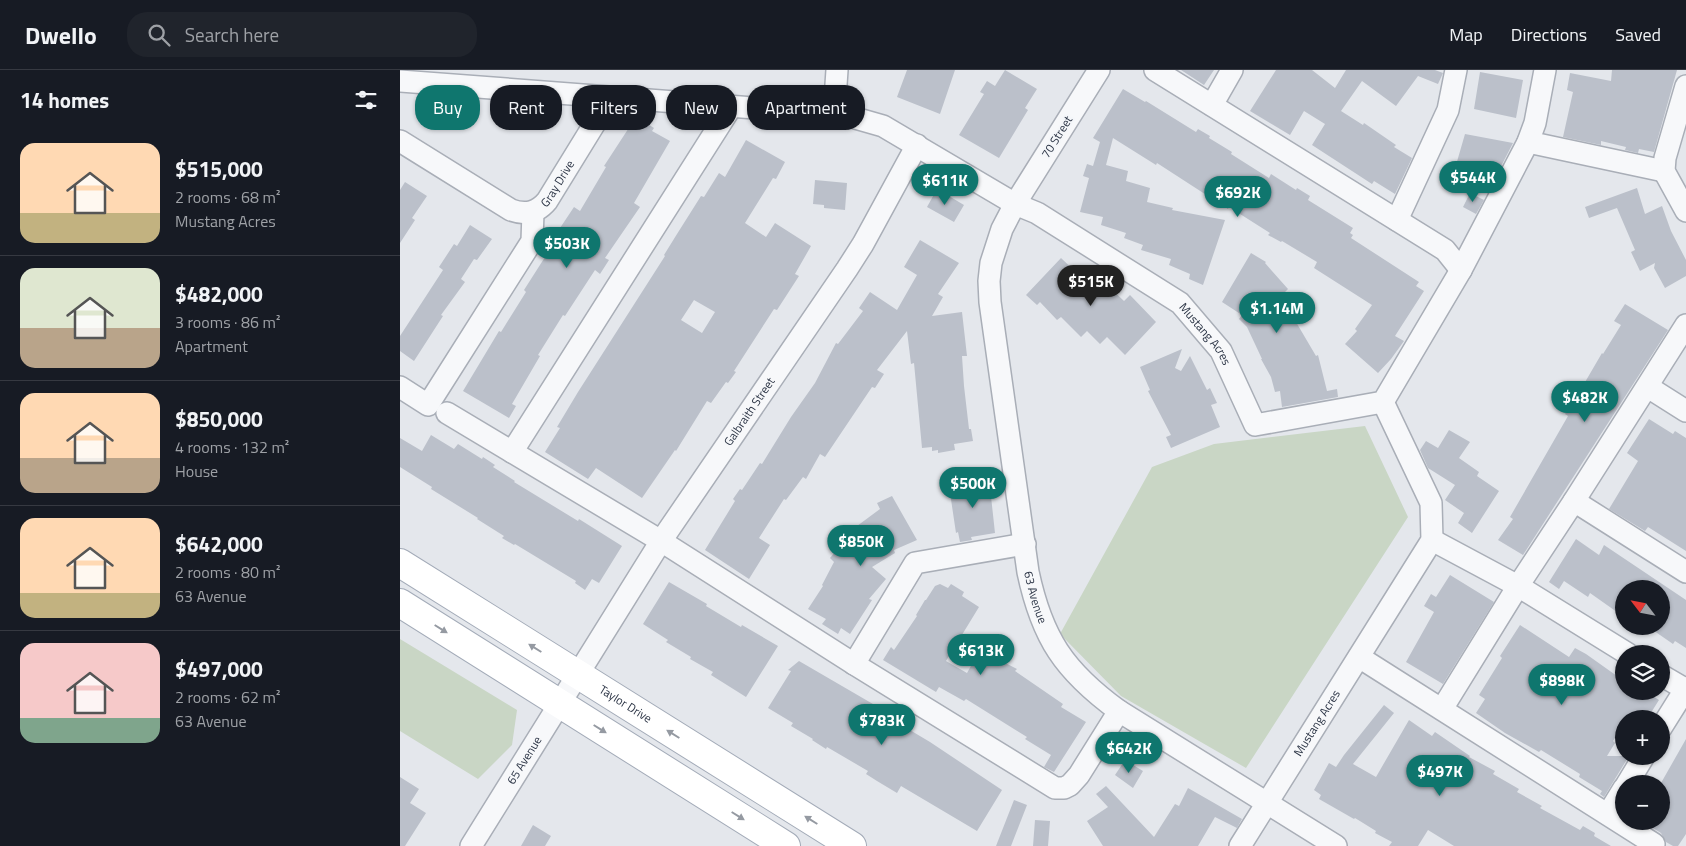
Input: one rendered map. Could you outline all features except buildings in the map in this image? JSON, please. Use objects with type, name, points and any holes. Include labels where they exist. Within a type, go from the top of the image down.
[{"type":"main road","name":"Taylor Drive","points":[[400,563],[852,846]]},
{"type":"main road","points":[[400,604],[786,846]]},
{"type":"street","points":[[836,85],[837,70]]},
{"type":"street","name":"70 Street","points":[[1015,204],[1100,70]]},
{"type":"street","points":[[1155,70],[1445,250],[1461,270]]},
{"type":"street","points":[[1212,105],[1232,70]]},
{"type":"street","points":[[1397,220],[1448,110],[1456,70]]},
{"type":"street","points":[[1545,70],[1535,123],[1528,142],[1461,270],[1383,402],[1431,504],[1432,540],[1518,586],[1615,646]]},
{"type":"street","points":[[400,81],[572,94]]},
{"type":"street","points":[[1686,86],[1665,158],[1664,172],[1686,211]]},
{"type":"street","points":[[865,121],[883,126],[1015,204]]},
{"type":"street","name":"Gray Drive","points":[[400,141],[518,213],[533,212],[542,208],[591,130]]},
{"type":"street","points":[[512,452],[717,130]]},
{"type":"street","points":[[1528,142],[1664,172]]},
{"type":"street","name":"Galbraith Street","points":[[578,675],[661,541],[847,269],[917,145]]},
{"type":"street","name":"Mustang Acres","points":[[1015,204],[1037,213],[1180,303],[1221,351],[1255,425],[1383,402]]},
{"type":"street","name":"63 Avenue","points":[[1015,204],[1002,229],[991,263],[989,280],[990,302],[1028,572],[1034,600],[1044,627],[1058,654],[1098,696],[1336,846]]},
{"type":"street","points":[[400,387],[428,405],[532,241],[533,212]]},
{"type":"street","points":[[1442,709],[1518,586],[1648,387],[1686,325]]},
{"type":"street","points":[[1648,387],[1686,410]]},
{"type":"street","points":[[447,412],[661,541],[854,664],[1055,788],[1064,788],[1070,785],[1079,775],[1119,711]]},
{"type":"street","points":[[1574,501],[1686,572]]},
{"type":"street","name":"Mustang Acres","points":[[1240,846],[1432,540]]},
{"type":"street","points":[[854,664],[915,563],[1025,544]]},
{"type":"street","points":[[1359,657],[1654,844]]},
{"type":"street","name":"65 Avenue","points":[[471,846],[578,675]]},
{"type":"street","points":[[1670,680],[1686,688],[1670,714]]},
{"type":"street","points":[[1608,814],[1615,803]]},
{"type":"green space","points":[[1365,426],[1408,517],[1246,768],[1121,696],[1060,634],[1152,467],[1214,444]]},
{"type":"green space","points":[[400,639],[517,710],[512,745],[478,779],[400,731]]}]
